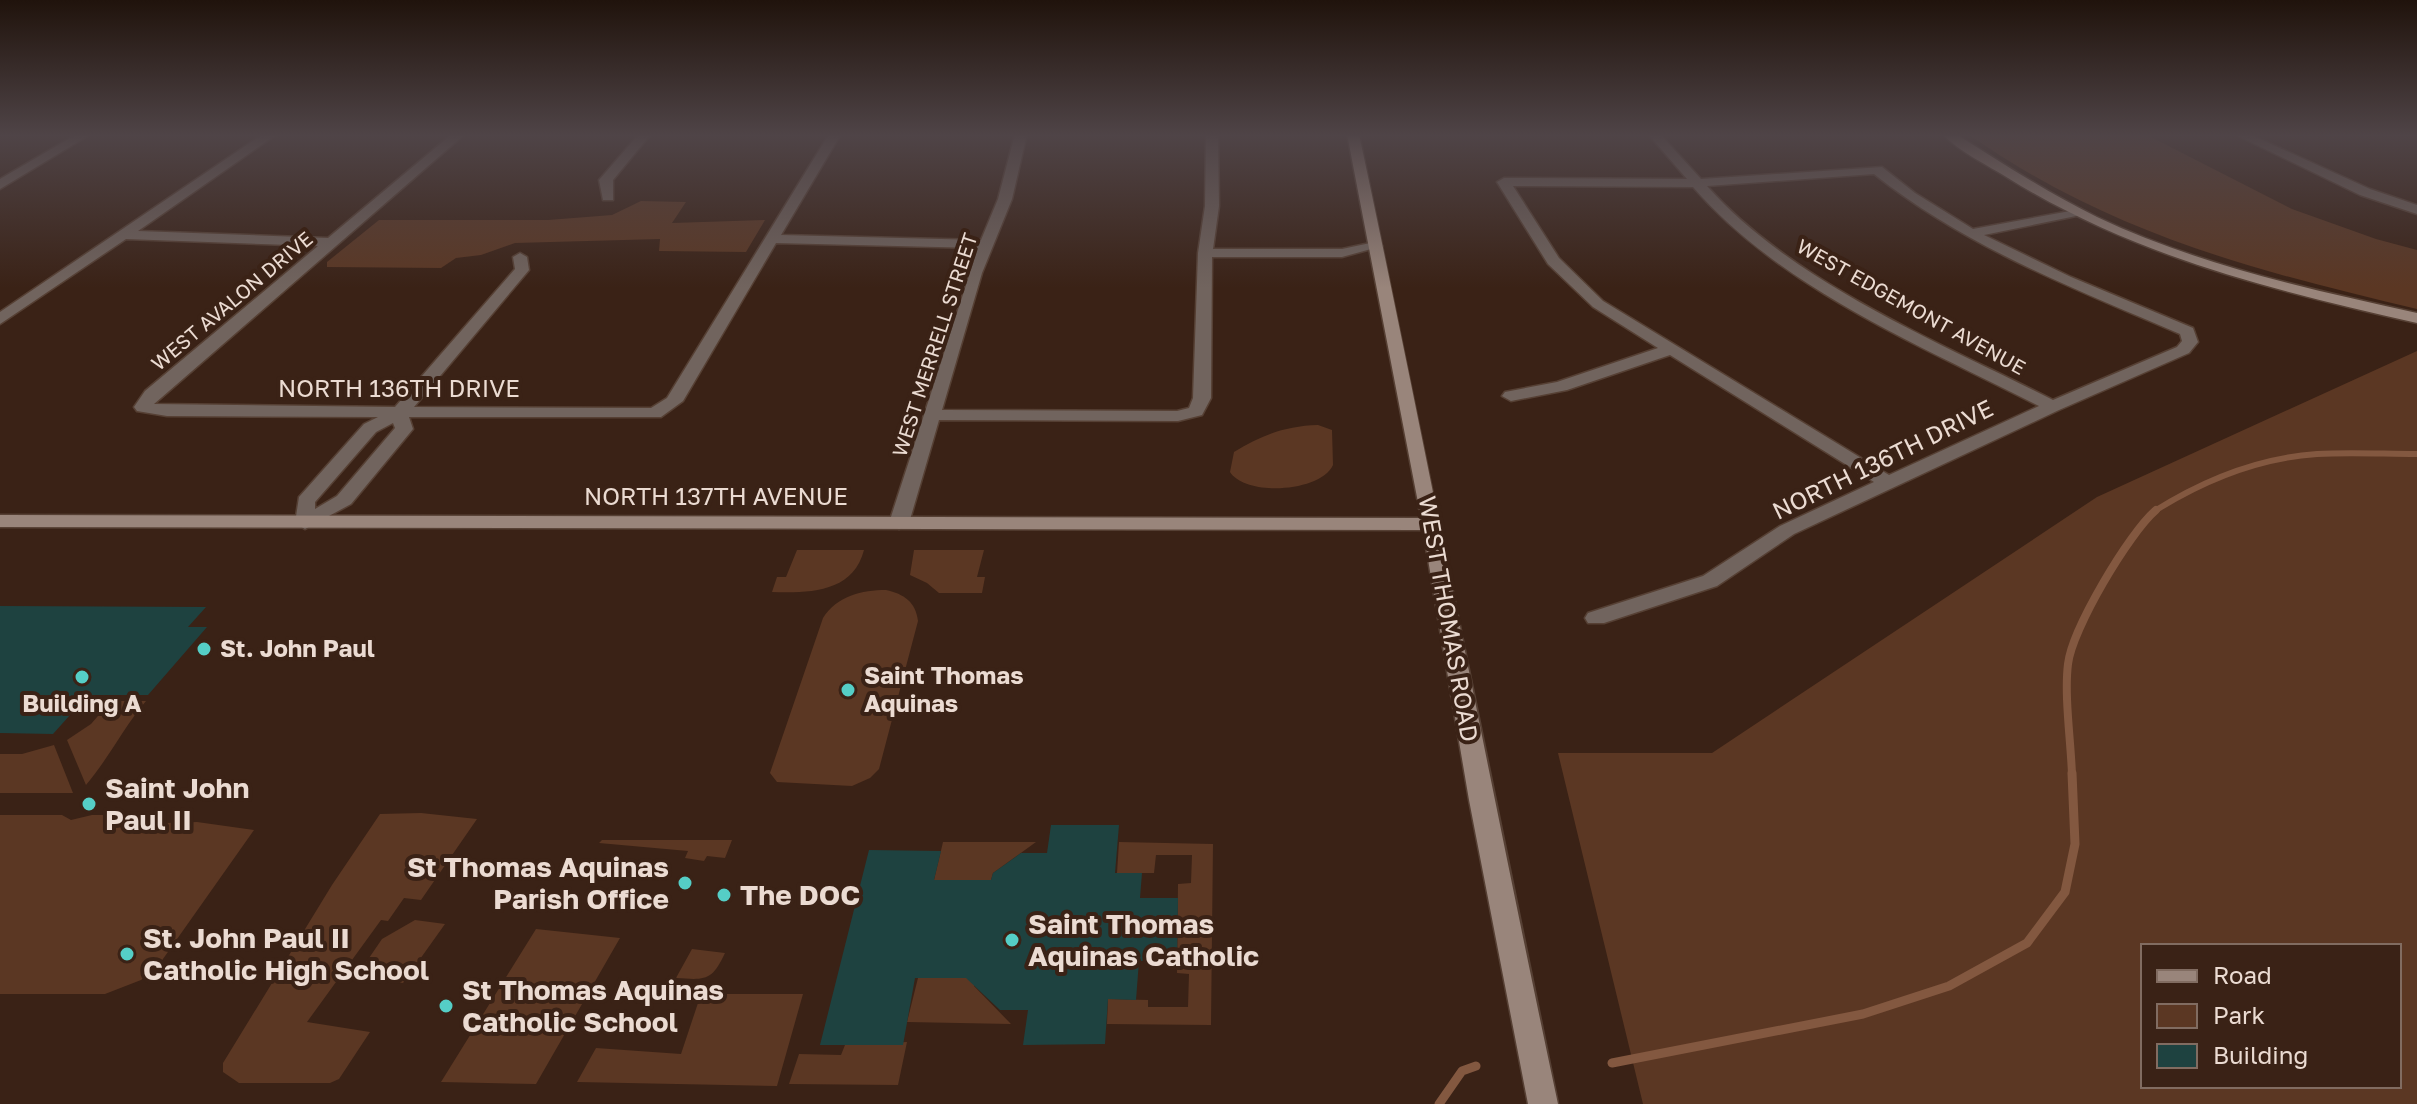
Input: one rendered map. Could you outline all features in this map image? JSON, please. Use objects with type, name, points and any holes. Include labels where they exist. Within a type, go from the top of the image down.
[{"type":"street","points":[[0,319],[196,186]]},
{"type":"street","name":"WEST AVALON DRIVE","points":[[143,407],[151,395],[399,186]]},
{"type":"street","points":[[607,186],[608,197]]},
{"type":"street","points":[[804,186],[772,239],[987,244]]},
{"type":"street","name":"WEST MERRELL STREET","points":[[899,523],[975,273],[1008,186]]},
{"type":"street","points":[[933,415],[1178,416],[1196,411],[1202,398],[1205,246],[1212,186]]},
{"type":"street","name":"WEST THOMAS ROAD","points":[[1363,186],[1432,524],[1478,785],[1543,1104]]},
{"type":"street","points":[[1506,186],[1553,261],[1598,304],[1887,482]]},
{"type":"street","name":"WEST EDGEMONT AVENUE","points":[[1701,186],[1727,217],[1798,271],[1906,332],[2053,406]]},
{"type":"street","points":[[1894,186],[1972,233],[2076,212]]},
{"type":"street","points":[[2029,186],[2076,212],[2160,247],[2329,298],[2417,318]]},
{"type":"street","points":[[2351,186],[2417,210]]},
{"type":"street","name":"NORTH 136TH DRIVE","points":[[1596,618],[1710,581],[1787,530],[2053,406],[2183,350],[2190,342],[2187,331],[2041,268],[1972,233]]},
{"type":"street","points":[[124,235],[334,242]]},
{"type":"street","name":"NORTH 136TH DRIVE","points":[[143,407],[167,411],[655,413],[674,401],[772,239]]},
{"type":"street","points":[[1205,246],[1342,253],[1375,246]]},
{"type":"street","points":[[305,523],[306,501],[370,428],[399,413],[522,270],[520,257]]},
{"type":"street","points":[[1511,396],[1561,386],[1669,350]]},
{"type":"street","points":[[305,523],[344,500],[404,429],[399,413]]},
{"type":"street","name":"NORTH 137TH AVENUE","points":[[0,521],[1432,524]]},
{"type":"green space","points":[[2052,186],[2246,186],[2292,209],[2417,250],[2417,309],[2240,263],[2129,223]]},
{"type":"green space","points":[[641,201],[686,202],[672,223],[765,220],[746,252],[659,251],[660,239],[515,243],[481,255],[456,258],[441,268],[327,267],[327,262],[379,220],[548,220],[612,215]]},
{"type":"green space","points":[[2417,351],[2417,1104],[1643,1104],[1558,753],[1712,753],[2097,497]]},
{"type":"green space","points":[[1318,425],[1332,430],[1333,465],[1314,481],[1299,486],[1266,488],[1239,480],[1230,472],[1234,452],[1244,446],[1284,430]]},
{"type":"green space","points":[[797,550],[864,550],[850,575],[828,588],[772,592],[777,577],[786,577]]},
{"type":"green space","points":[[914,550],[984,550],[977,577],[985,577],[982,593],[939,593],[910,575]]},
{"type":"green space","points":[[886,590],[908,600],[915,609],[918,621],[879,769],[870,778],[852,786],[777,782],[770,773],[823,618],[843,599],[868,591]]},
{"type":"green space","points":[[111,701],[146,701],[86,785],[67,740],[91,724]]},
{"type":"green space","points":[[54,745],[73,793],[0,793],[0,754],[22,754]]},
{"type":"green space","points":[[421,813],[477,819],[421,900],[404,898],[388,921],[381,920],[307,1022],[370,1032],[339,1079],[330,1083],[239,1083],[223,1072],[223,1063],[332,885],[380,814]]},
{"type":"green space","points":[[0,815],[62,815],[71,820],[92,815],[145,815],[165,823],[197,822],[254,830],[158,966],[141,980],[105,994],[0,994]]},
{"type":"green space","points":[[602,840],[732,840],[725,858],[707,856],[704,861],[685,858],[688,851],[599,843]]},
{"type":"green space","points":[[943,842],[1036,842],[993,873],[991,880],[934,880]]},
{"type":"green space","points":[[1119,842],[1213,844],[1211,1025],[1107,1024],[1108,999],[1148,1000],[1148,1007],[1188,1007],[1189,974],[1177,973],[1178,884],[1191,883],[1192,855],[1156,855],[1154,873],[1117,873]]},
{"type":"green space","points":[[415,920],[445,924],[403,983],[356,977],[382,939]]},
{"type":"green space","points":[[536,929],[620,938],[536,1084],[441,1082]]},
{"type":"green space","points":[[692,949],[725,953],[707,977],[676,978]]},
{"type":"green space","points":[[918,978],[975,978],[974,986],[1011,1024],[907,1022]]},
{"type":"green space","points":[[701,994],[803,994],[777,1086],[577,1082],[596,1048],[681,1054]]},
{"type":"green space","points":[[907,1042],[898,1085],[789,1084],[799,1054],[841,1055],[845,1045]]},
{"type":"building","name":"Building A","points":[[0,606],[206,607],[188,627],[207,627],[148,695],[88,695],[53,734],[0,733]]},
{"type":"building","name":"Saint Thomas Aquinas Catholic","points":[[1051,825],[1119,825],[1115,873],[1142,873],[1140,898],[1178,898],[1177,960],[1139,961],[1136,1000],[1108,999],[1105,1044],[1023,1045],[1028,1010],[1000,1010],[966,978],[915,978],[903,1045],[820,1045],[869,850],[941,851],[934,880],[991,880],[993,873],[1021,853],[1047,853]]},
{"type":"waterway","points":[[2155,511],[2211,481],[2273,460],[2329,453],[2417,454]]},
{"type":"waterway","points":[[2072,775],[2067,690],[2072,648],[2103,582],[2131,539],[2155,511]]},
{"type":"waterway","points":[[1612,1063],[1863,1014],[1949,986],[2027,943],[2065,892],[2075,844],[2072,773]]},
{"type":"waterway","points":[[1439,1104],[1462,1071],[1476,1066]]},
{"type":"place","name":"St. John Paul","points":[[204,649]]},
{"type":"place","name":"Building A","points":[[82,677]]},
{"type":"place","name":"Saint Thomas Aquinas","points":[[848,690]]},
{"type":"place","name":"Saint John Paul II","points":[[89,804]]},
{"type":"place","name":"St Thomas Aquinas Parish Office","points":[[685,883]]},
{"type":"place","name":"The DOC","points":[[724,895]]},
{"type":"place","name":"Saint Thomas Aquinas Catholic","points":[[1012,940]]},
{"type":"place","name":"St. John Paul II Catholic High School","points":[[127,954]]},
{"type":"place","name":"St Thomas Aquinas Catholic School","points":[[446,1006]]}]
